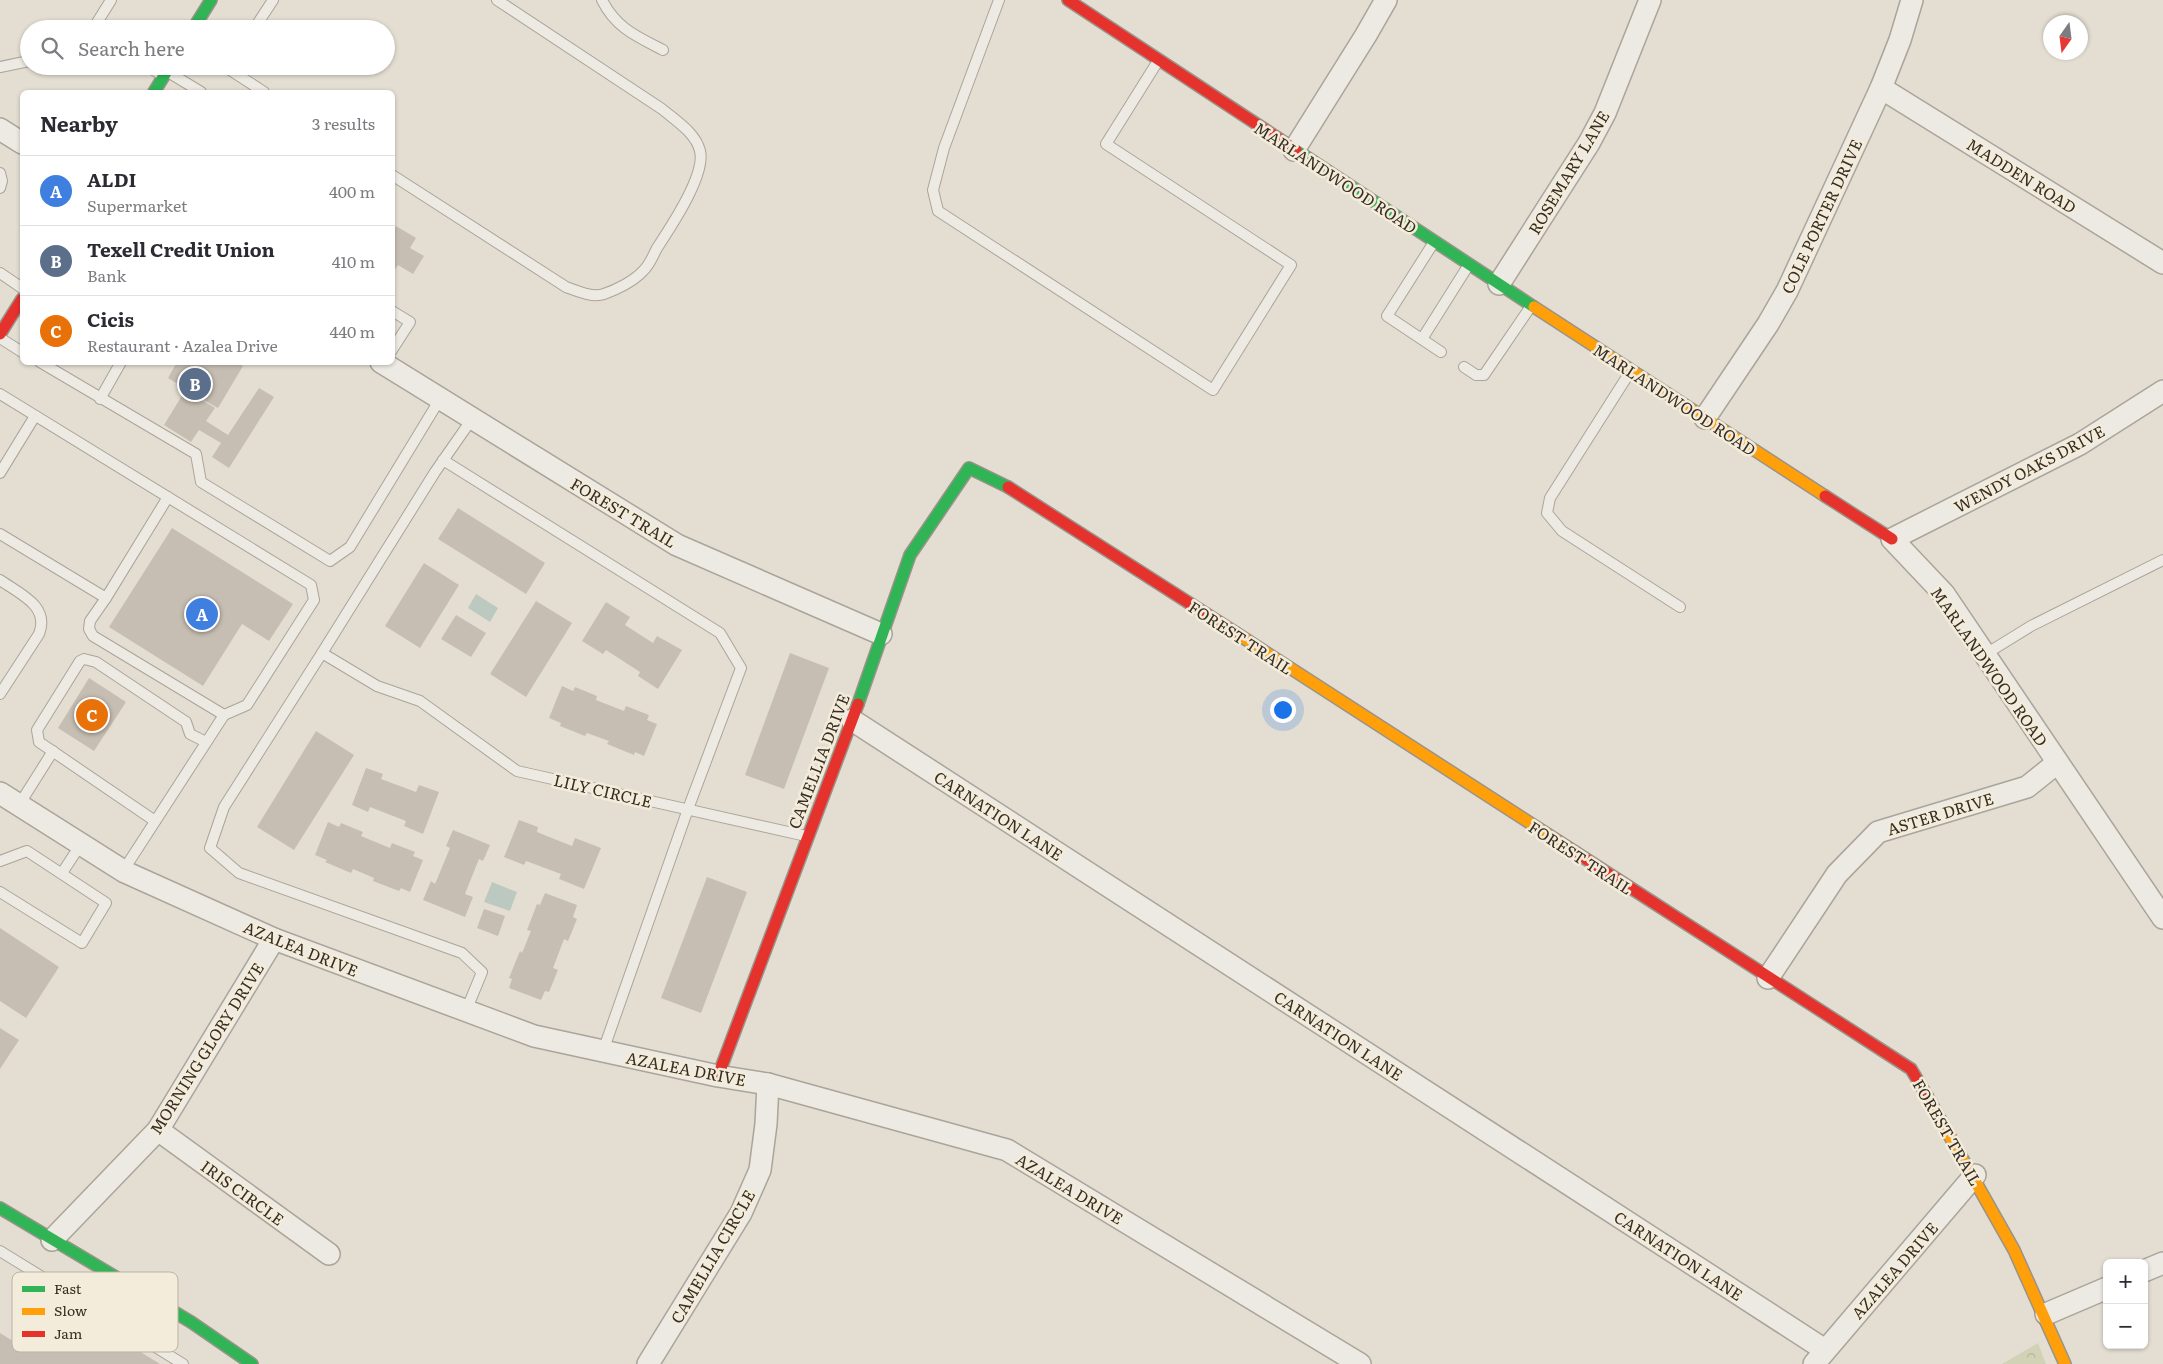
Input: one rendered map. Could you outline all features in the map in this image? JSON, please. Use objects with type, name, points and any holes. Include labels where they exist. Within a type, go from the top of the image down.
[{"type":"street","points":[[199,20],[211,0]]},
{"type":"street","points":[[1294,150],[1386,0]]},
{"type":"street","name":"ROSEMARY LANE","points":[[1499,284],[1588,144],[1604,113],[1650,0]]},
{"type":"street","name":"COLE PORTER DRIVE","points":[[1705,418],[1768,324],[1787,291],[1881,88],[1900,40],[1912,0]]},
{"type":"street","name":"MARLANDWOOD ROAD","points":[[1077,2],[1294,150],[1531,306],[1892,539],[1944,594],[2163,918]]},
{"type":"street","points":[[155,90],[165,75]]},
{"type":"street","name":"MADDEN ROAD","points":[[1881,88],[2163,263]]},
{"type":"street","points":[[0,129],[20,142]]},
{"type":"street","points":[[1,332],[20,302]]},
{"type":"street","name":"FOREST TRAIL","points":[[393,365],[440,399],[677,545],[881,634]]},
{"type":"street","name":"WENDY OAKS DRIVE","points":[[1892,539],[2080,444],[2163,391]]},
{"type":"street","name":"FOREST TRAIL","points":[[970,468],[1018,492],[1911,1069],[1975,1175],[2046,1314],[2065,1364]]},
{"type":"street","name":"CAMELLIA DRIVE","points":[[718,1076],[852,720],[910,555],[970,468]]},
{"type":"street","name":"CARNATION LANE","points":[[852,720],[1819,1357]]},
{"type":"street","name":"ASTER DRIVE","points":[[1768,978],[1837,874],[1878,832],[2027,787],[2057,763]]},
{"type":"street","name":"AZALEA DRIVE","points":[[7,801],[123,871],[274,939],[534,1036],[718,1076],[768,1084],[1007,1150],[1360,1364]]},
{"type":"street","name":"MORNING GLORY DRIVE","points":[[52,1240],[158,1130],[274,939]]},
{"type":"street","name":"CAMELLIA CIRCLE","points":[[648,1364],[741,1213],[760,1170],[766,1124],[768,1084]]},
{"type":"street","name":"IRIS CIRCLE","points":[[158,1130],[329,1254]]},
{"type":"street","name":"AZALEA DRIVE","points":[[1819,1357],[1975,1175]]},
{"type":"street","points":[[0,1208],[106,1272]]},
{"type":"street","points":[[2148,1269],[2163,1263]]},
{"type":"street","points":[[2046,1314],[2103,1290]]},
{"type":"street","points":[[178,1314],[252,1364]]},
{"type":"lane","points":[[99,20],[111,0]]},
{"type":"lane","points":[[260,20],[273,0]]},
{"type":"lane","points":[[395,177],[566,287],[584,293],[602,295],[644,271],[682,207],[699,169],[701,152],[696,141],[686,129],[662,109],[497,0]]},
{"type":"lane","points":[[602,0],[610,16],[617,22],[630,32],[663,50]]},
{"type":"lane","points":[[998,0],[944,148],[933,190],[938,211],[1214,390],[1291,265],[1106,144],[1159,59]]},
{"type":"lane","points":[[0,67],[20,63]]},
{"type":"lane","points":[[173,75],[198,90]]},
{"type":"lane","points":[[239,75],[261,90]]},
{"type":"lane","points":[[0,173],[0,188]]},
{"type":"lane","points":[[1434,241],[1387,316],[1441,352]]},
{"type":"lane","points":[[1422,339],[1469,264]]},
{"type":"lane","points":[[0,273],[20,287]]},
{"type":"lane","points":[[1464,367],[1476,375],[1484,375],[1531,306]]},
{"type":"lane","points":[[395,314],[410,322],[395,346]]},
{"type":"lane","points":[[1,332],[20,350]]},
{"type":"lane","points":[[45,365],[196,454],[200,482],[330,561],[350,547],[440,399]]},
{"type":"lane","points":[[100,399],[119,365]]},
{"type":"lane","points":[[1631,371],[1550,498],[1547,513],[1562,531],[1680,607]]},
{"type":"lane","points":[[0,394],[311,585],[314,593],[314,600],[247,705],[224,715],[123,871]]},
{"type":"lane","points":[[0,473],[35,416]]},
{"type":"lane","points":[[466,1011],[482,972],[462,953],[239,873],[210,848],[224,807],[443,460],[472,419]]},
{"type":"lane","points":[[443,460],[720,633],[741,668],[688,809],[603,1051]]},
{"type":"lane","points":[[168,497],[90,621],[89,628],[94,636],[224,715]]},
{"type":"lane","points":[[0,534],[106,598]]},
{"type":"lane","points":[[1984,655],[2030,626],[2163,560]]},
{"type":"lane","points":[[0,580],[36,605],[41,614],[42,625],[39,634],[0,694]]},
{"type":"lane","name":"LILY CIRCLE","points":[[322,653],[377,686],[420,701],[517,771],[807,836]]},
{"type":"lane","points":[[155,821],[39,742],[37,730],[80,661],[84,659],[96,662],[186,722],[190,734],[206,742]]},
{"type":"lane","points":[[7,801],[53,751]]},
{"type":"lane","points":[[62,873],[81,844]]},
{"type":"lane","points":[[0,861],[27,851],[106,903],[82,943],[0,892]]},
{"type":"lane","points":[[0,1251],[34,1272]]},
{"type":"lane","points":[[164,1352],[184,1364]]},
{"type":"green space","points":[[2038,1343],[2046,1364],[2002,1364]]},
{"type":"shaded area","points":[[476,594],[498,608],[490,622],[468,608]]},
{"type":"shaded area","points":[[492,882],[517,892],[510,911],[484,902]]},
{"type":"building","points":[[396,226],[416,238],[410,248],[424,256],[413,274],[398,265],[395,270]]},
{"type":"building","points":[[175,365],[243,366],[218,408],[189,392],[215,408],[206,421],[228,435],[259,388],[274,397],[229,468],[212,457],[221,443],[199,430],[191,442],[164,425],[186,389],[168,378]]},
{"type":"building","points":[[458,508],[545,563],[526,594],[438,539]]},
{"type":"building","points":[[172,528],[293,604],[269,641],[242,624],[203,686],[109,627]]},
{"type":"building","points":[[424,563],[459,585],[420,648],[385,626]]},
{"type":"building","points":[[536,601],[572,623],[526,697],[490,674]]},
{"type":"building","points":[[606,602],[630,617],[625,625],[653,643],[657,636],[682,650],[658,689],[638,676],[640,672],[606,650],[603,654],[582,641]]},
{"type":"building","points":[[456,615],[486,633],[471,657],[441,639]]},
{"type":"building","points":[[790,653],[829,668],[784,789],[745,775]]},
{"type":"building","points":[[89,678],[126,702],[94,751],[58,728]]},
{"type":"building","points":[[562,686],[573,691],[575,687],[597,696],[596,700],[624,711],[626,706],[649,715],[647,720],[657,724],[644,756],[635,752],[634,755],[607,744],[609,741],[587,733],[585,736],[560,726],[561,723],[549,718]]},
{"type":"building","points":[[316,731],[354,755],[294,850],[257,827]]},
{"type":"building","points":[[366,768],[383,774],[381,779],[416,792],[419,785],[439,792],[423,834],[404,826],[406,821],[370,807],[368,812],[352,805]]},
{"type":"building","points":[[519,820],[538,827],[537,832],[572,846],[575,838],[601,848],[584,889],[559,879],[561,874],[526,861],[524,865],[504,857]]},
{"type":"building","points":[[328,822],[339,827],[341,823],[363,832],[361,836],[390,848],[392,843],[415,852],[413,856],[423,860],[410,892],[401,888],[399,891],[373,881],[374,878],[353,869],[351,873],[325,862],[327,860],[315,855]]},
{"type":"building","points":[[453,830],[490,845],[483,861],[479,859],[465,894],[473,897],[465,917],[423,900],[431,881],[435,884],[450,848],[446,846]]},
{"type":"building","points":[[707,877],[747,892],[701,1013],[661,998]]},
{"type":"building","points":[[545,893],[577,905],[573,917],[577,919],[568,941],[564,939],[553,968],[558,970],[549,992],[545,991],[541,1000],[509,988],[512,979],[509,978],[531,931],[527,930],[537,904],[540,905]]},
{"type":"building","points":[[484,909],[505,916],[498,936],[477,928]]},
{"type":"building","points":[[0,928],[59,967],[26,1018],[0,1001]]},
{"type":"building","points":[[0,1028],[19,1040],[0,1069]]},
{"type":"building","points":[[0,1333],[12,1340],[12,1352],[141,1352],[160,1364],[0,1364]]},
{"type":"traffic: fast","points":[[199,20],[211,0]]},
{"type":"traffic: fast","points":[[155,90],[164,75]]},
{"type":"traffic: fast","points":[[1296,150],[1534,307]]},
{"type":"traffic: fast","points":[[858,704],[910,555],[969,468],[1008,487]]},
{"type":"traffic: fast","points":[[0,1208],[107,1272]]},
{"type":"traffic: fast","points":[[178,1314],[252,1364]]},
{"type":"traffic: slow","points":[[1534,307],[1825,496]]},
{"type":"traffic: slow","points":[[1236,633],[1575,852]]},
{"type":"traffic: slow","points":[[1927,1096],[2014,1250],[2065,1364]]},
{"type":"traffic: jam","points":[[1068,0],[1296,150]]},
{"type":"traffic: jam","points":[[0,334],[20,302]]},
{"type":"traffic: jam","points":[[1008,487],[1236,633]]},
{"type":"traffic: jam","points":[[1825,496],[1892,539]]},
{"type":"traffic: jam","points":[[718,1076],[858,704]]},
{"type":"traffic: jam","points":[[1575,852],[1911,1069],[1927,1096]]},
{"type":"place","name":"Texell Credit Union","points":[[195,384]]},
{"type":"place","name":"ALDI","points":[[202,614]]},
{"type":"place","name":"Cicis","points":[[92,715]]}]
